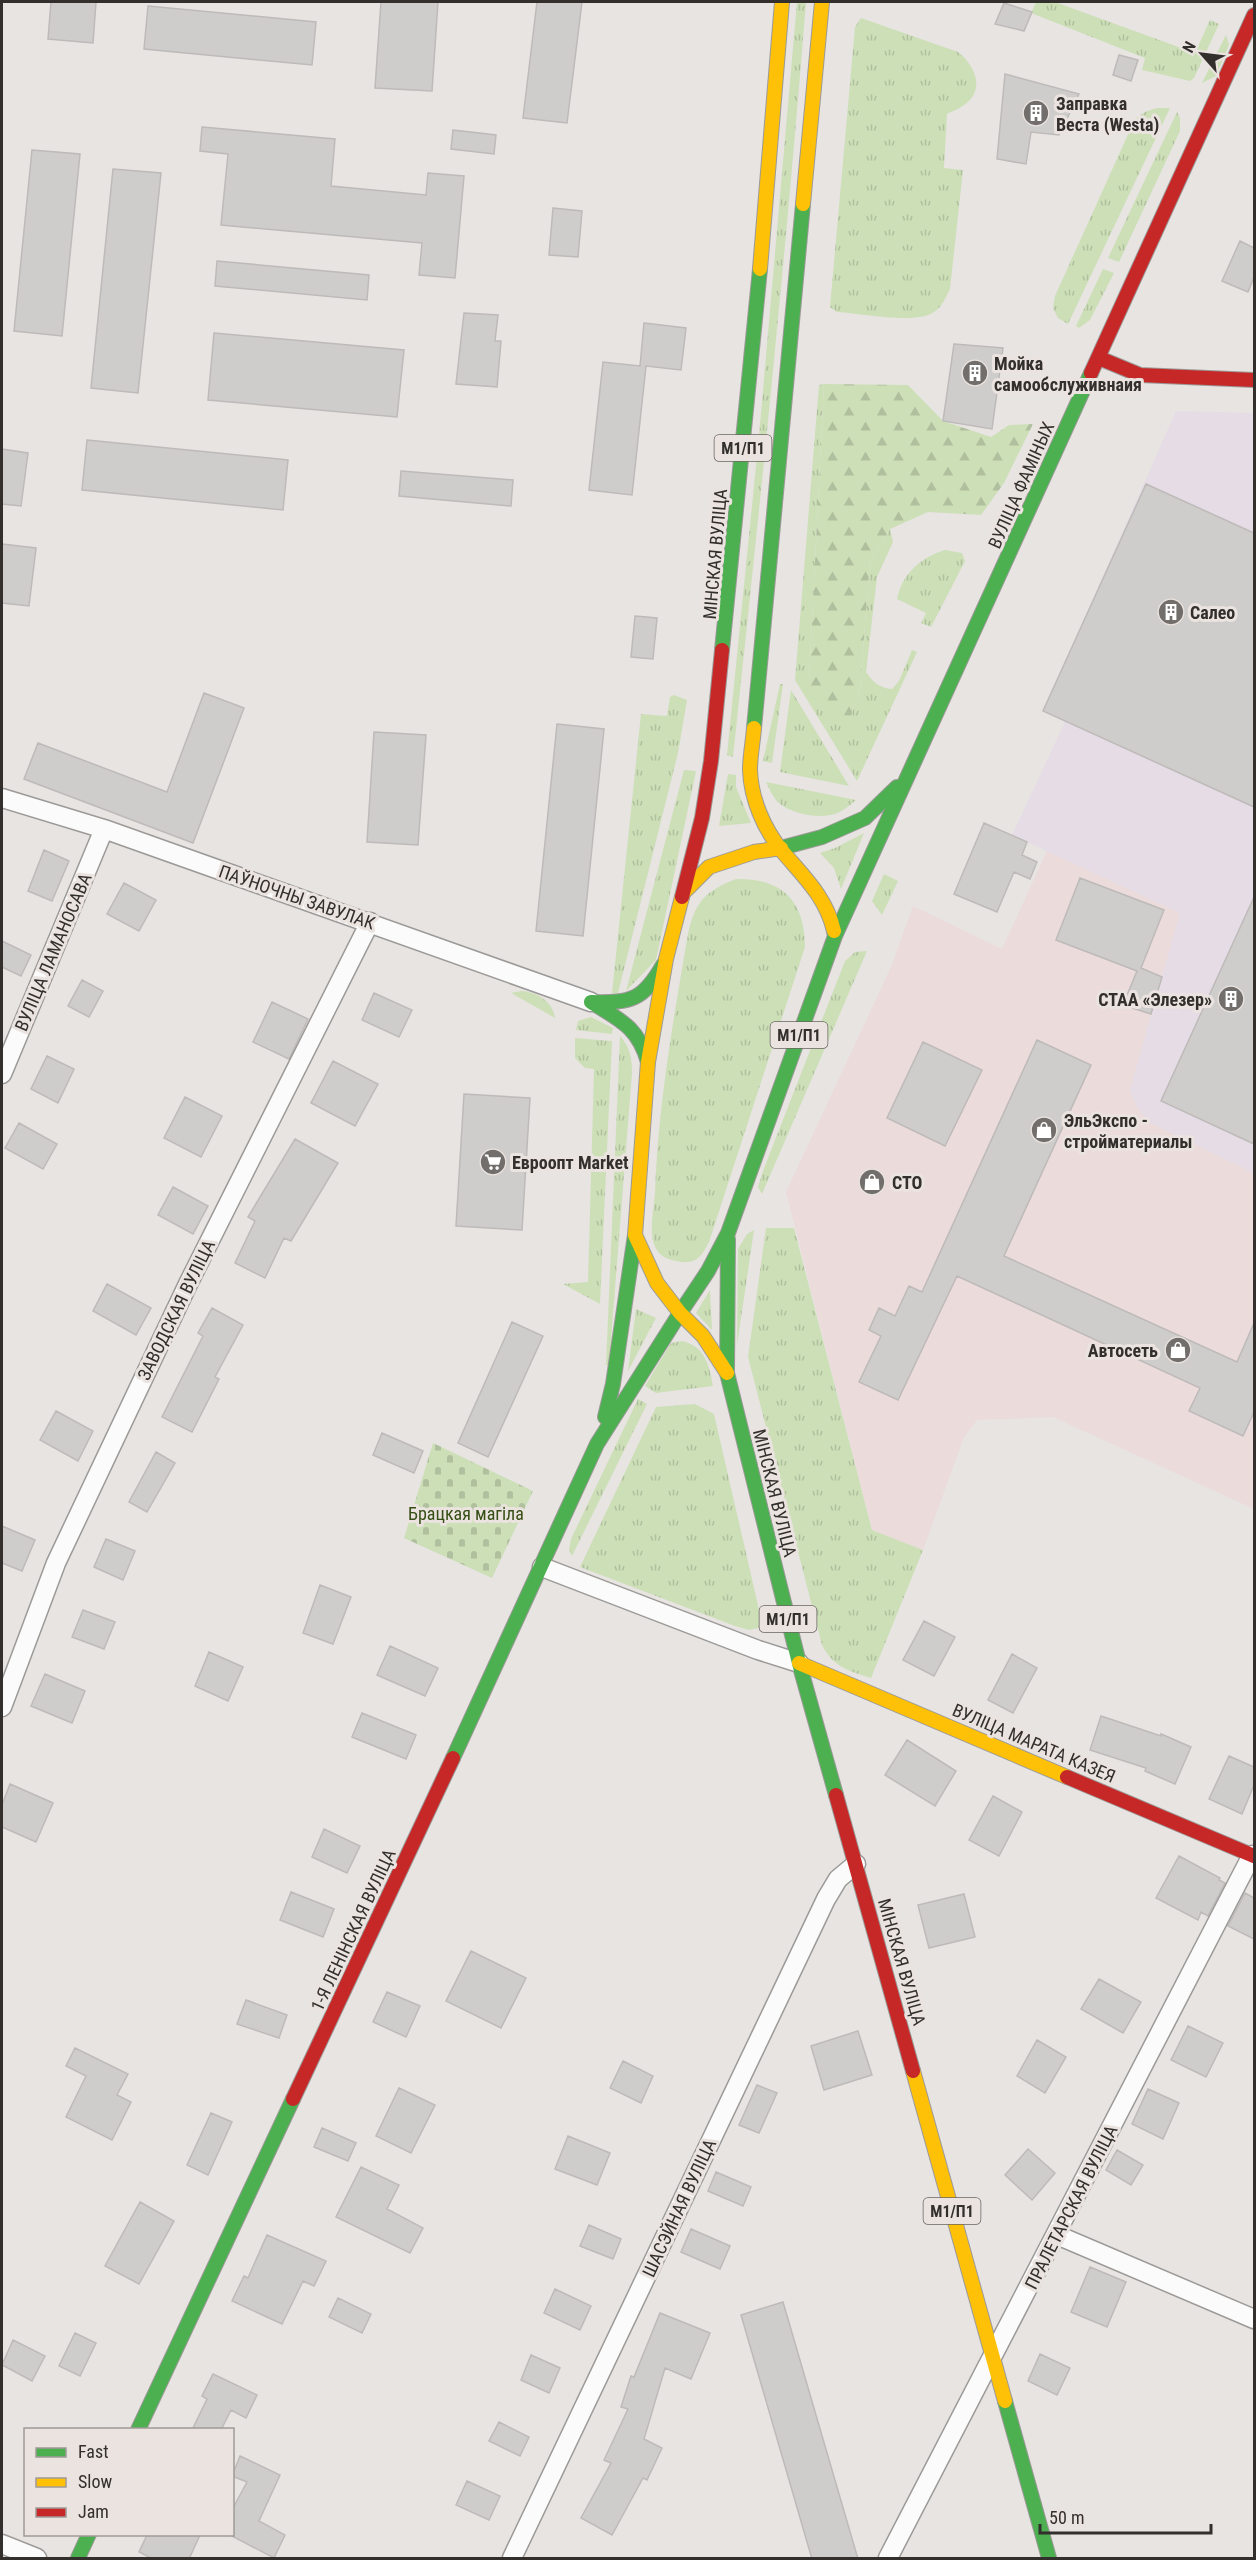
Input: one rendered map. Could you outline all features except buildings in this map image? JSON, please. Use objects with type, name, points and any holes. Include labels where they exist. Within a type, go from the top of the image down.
[{"type":"main road","name":"МІНСКАЯ ВУЛІЦА","points":[[684,892],[702,818],[720,686],[768,183],[782,2]]},
{"type":"main road","name":"М1/П1","points":[[727,1373],[728,1233],[835,936],[832,918],[815,885],[781,848],[764,823],[750,770],[822,2]]},
{"type":"main road","name":"ВУЛІЦА ФАМІНЫХ","points":[[835,936],[1254,15]]},
{"type":"main road","points":[[1099,358],[1140,375],[1254,380]]},
{"type":"main road","points":[[684,892],[709,867],[754,852],[781,848],[822,837],[865,818],[904,780]]},
{"type":"main road","name":"М1/П1","points":[[684,892],[666,959],[648,1062],[635,1235],[657,1283],[680,1313],[703,1336],[727,1373]]},
{"type":"main road","points":[[591,1002],[608,1003],[638,996],[650,987],[666,959]]},
{"type":"main road","points":[[591,1002],[634,1030],[643,1042],[648,1062]]},
{"type":"main road","points":[[597,1444],[712,1263],[728,1233]]},
{"type":"main road","points":[[597,1444],[613,1384],[635,1235]]},
{"type":"main road","points":[[646,1261],[656,1270],[669,1276]]},
{"type":"main road","points":[[684,1278],[712,1263]]},
{"type":"main road","name":"МІНСКАЯ ВУЛІЦА","points":[[727,1373],[799,1663],[1049,2559]]},
{"type":"main road","name":"1-Я ЛЕНІНСКАЯ ВУЛІЦА","points":[[139,2428],[542,1567],[597,1444]]},
{"type":"main road","name":"ВУЛІЦА МАРАТА КАЗЕЯ","points":[[799,1663],[1253,1856]]},
{"type":"main road","points":[[78,2559],[89,2536]]},
{"type":"street","name":"ПАЎНОЧНЫ ЗАВУЛАК","points":[[2,798],[104,829],[591,1002]]},
{"type":"street","name":"ВУЛІЦА ЛАМАНОСАВА","points":[[2,1074],[104,829]]},
{"type":"street","name":"ЗАВОДСКАЯ ВУЛІЦА","points":[[2,1707],[66,1542],[188,1284],[370,922]]},
{"type":"street","points":[[542,1567],[568,1579],[799,1663]]},
{"type":"street","name":"ПРАЛЕТАРСКАЯ ВУЛІЦА","points":[[888,2559],[1253,1856]]},
{"type":"street","name":"ШАСЭЙНАЯ ВУЛІЦА","points":[[512,2559],[826,1899],[838,1879],[856,1864]]},
{"type":"street","points":[[1057,2235],[1254,2319]]},
{"type":"street","points":[[2,2544],[37,2559]]},
{"type":"shaded area","points":[[1176,411],[1254,413],[1254,1173],[1149,1122],[1137,1107],[1130,1090],[1180,913],[1012,835],[1065,722],[1043,711]]},
{"type":"shaded area","points":[[1047,851],[1180,913],[1130,1090],[1149,1122],[1254,1173],[1254,1509],[1053,1417],[977,1420],[964,1437],[923,1550],[872,1530],[786,1192],[892,965],[913,906],[1002,949]]},
{"type":"green space","points":[[797,2],[806,2],[772,380],[733,757],[727,755],[759,436]]},
{"type":"green space","points":[[1036,2],[1055,2],[1195,53],[1210,20],[1219,24],[1194,78],[1190,81],[1142,70],[1145,58],[1031,13]]},
{"type":"green space","points":[[861,18],[958,52],[969,64],[976,78],[975,92],[971,99],[947,114],[944,168],[963,170],[950,289],[944,302],[926,316],[887,317],[837,312],[830,307],[855,27]]},
{"type":"green space","points":[[1226,35],[1229,45],[1216,76],[1202,83]]},
{"type":"green space","points":[[1157,108],[1170,108],[1068,324],[1058,318],[1053,308],[1055,296],[1135,119]]},
{"type":"green space","points":[[1177,112],[1180,118],[1180,131],[1119,262],[1108,258]]},
{"type":"green space","points":[[1103,269],[1114,273],[1090,320],[1079,328],[1076,326]]},
{"type":"green space","points":[[824,384],[809,681],[851,716],[860,688],[870,561],[890,529],[893,542],[877,577],[866,672],[877,684],[892,689],[899,681],[912,650],[917,652],[857,781],[795,680],[819,385]]},
{"type":"green space","points":[[824,384],[908,385],[943,421],[991,437],[1009,425],[1033,424],[1004,483],[981,515],[928,512],[890,529],[870,561],[860,688],[851,716],[825,713],[809,681]]},
{"type":"green space","points":[[945,550],[962,553],[965,561],[931,627],[921,623],[926,613],[897,599],[908,574],[928,557]]},
{"type":"green space","points":[[780,684],[783,684],[772,763],[763,761]]},
{"type":"green space","points":[[791,690],[849,786],[780,772]]},
{"type":"green space","points":[[674,695],[687,700],[678,753],[618,993],[612,993],[641,714],[667,716],[670,697]]},
{"type":"green space","points":[[684,770],[696,771],[656,960],[626,991]]},
{"type":"green space","points":[[728,774],[736,775],[736,787],[751,823],[719,826]]},
{"type":"green space","points":[[766,782],[856,800],[835,814],[820,816],[804,814],[781,805]]},
{"type":"green space","points":[[864,833],[841,889],[834,868],[820,853]]},
{"type":"green space","points":[[884,874],[898,881],[882,915],[872,901]]},
{"type":"green space","points":[[736,879],[766,883],[788,895],[801,917],[805,947],[709,1242],[696,1260],[682,1262],[669,1259],[659,1252],[654,1244],[652,1232],[659,1128],[667,1064],[688,934],[694,914],[709,893]]},
{"type":"green space","points":[[867,951],[762,1194],[758,1187],[763,1171],[845,961],[855,952]]},
{"type":"green space","points":[[521,991],[533,993],[544,999],[554,1012],[555,1018],[511,993]]},
{"type":"green space","points":[[591,1017],[613,1028],[612,1034],[576,1030],[578,1021]]},
{"type":"green space","points":[[620,1036],[630,1053],[632,1073],[609,1365],[606,1365]]},
{"type":"green space","points":[[575,1038],[612,1041],[600,1304],[563,1284],[588,1282],[594,1069],[585,1068],[575,1058]]},
{"type":"green space","points":[[766,1228],[794,1228],[872,1530],[923,1550],[871,1678],[837,1663],[822,1645],[748,1357]]},
{"type":"green space","points":[[754,1230],[737,1345],[738,1249],[747,1234]]},
{"type":"green space","points":[[710,1290],[712,1330],[696,1313]]},
{"type":"green space","points":[[636,1309],[656,1318],[628,1371]]},
{"type":"green space","points":[[682,1341],[701,1352],[708,1364],[713,1386],[656,1393],[645,1386],[671,1343]]},
{"type":"green space","points":[[638,1399],[647,1404],[572,1556],[569,1550],[571,1539]]},
{"type":"green space","points":[[695,1404],[714,1414],[763,1627],[749,1630],[735,1626],[580,1567],[656,1407]]},
{"type":"green space","name":"Брацкая магіла","points":[[433,1443],[533,1491],[492,1578],[404,1538]]},
{"type":"traffic: fast","points":[[754,728],[803,204]]},
{"type":"traffic: fast","points":[[722,650],[760,269]]},
{"type":"traffic: fast","points":[[835,936],[1091,373]]},
{"type":"traffic: fast","points":[[781,848],[822,837],[865,818],[897,787]]},
{"type":"traffic: fast","points":[[680,1313],[708,1271],[728,1233],[835,936],[834,931]]},
{"type":"traffic: fast","points":[[591,1002],[617,1002],[635,997],[649,986],[663,965]]},
{"type":"traffic: fast","points":[[591,1002],[633,1032],[648,1062]]},
{"type":"traffic: fast","points":[[605,1417],[613,1384],[635,1235]]},
{"type":"traffic: fast","points":[[728,1239],[727,1373],[799,1663],[836,1795]]},
{"type":"traffic: fast","points":[[453,1758],[597,1444],[680,1313]]},
{"type":"traffic: fast","points":[[139,2428],[293,2099]]},
{"type":"traffic: fast","points":[[1005,2401],[1049,2558]]},
{"type":"traffic: fast","points":[[78,2558],[88,2536]]},
{"type":"traffic: slow","points":[[760,269],[782,2]]},
{"type":"traffic: slow","points":[[803,204],[822,2]]},
{"type":"traffic: slow","points":[[754,728],[750,770],[756,803],[775,842],[820,898],[834,931]]},
{"type":"traffic: slow","points":[[684,892],[709,867],[754,852],[781,848]]},
{"type":"traffic: slow","points":[[682,897],[666,959],[648,1062],[635,1235],[657,1283],[680,1313],[703,1336],[727,1373]]},
{"type":"traffic: slow","points":[[799,1663],[1067,1777]]},
{"type":"traffic: slow","points":[[913,2071],[1005,2401]]},
{"type":"traffic: jam","points":[[1091,373],[1254,15]]},
{"type":"traffic: jam","points":[[1099,358],[1140,375],[1254,380]]},
{"type":"traffic: jam","points":[[682,897],[702,818],[711,761],[722,650]]},
{"type":"traffic: jam","points":[[293,2099],[453,1758]]},
{"type":"traffic: jam","points":[[1067,1777],[1254,1856]]},
{"type":"traffic: jam","points":[[836,1795],[913,2071]]},
{"type":"place","name":"Заправка Веста (Westa)","points":[[1036,113]]},
{"type":"place","name":"Мойка самообслуживнаия","points":[[975,373]]},
{"type":"place","name":"Салео","points":[[1171,612]]},
{"type":"place","name":"СТАА «Элезер»","points":[[1231,999]]},
{"type":"place","name":"ЭльЭкспо - стройматериалы","points":[[1044,1130]]},
{"type":"place","name":"Евроопт Market","points":[[493,1162]]},
{"type":"place","name":"СТО","points":[[872,1182]]},
{"type":"place","name":"Автосеть","points":[[1178,1350]]}]
